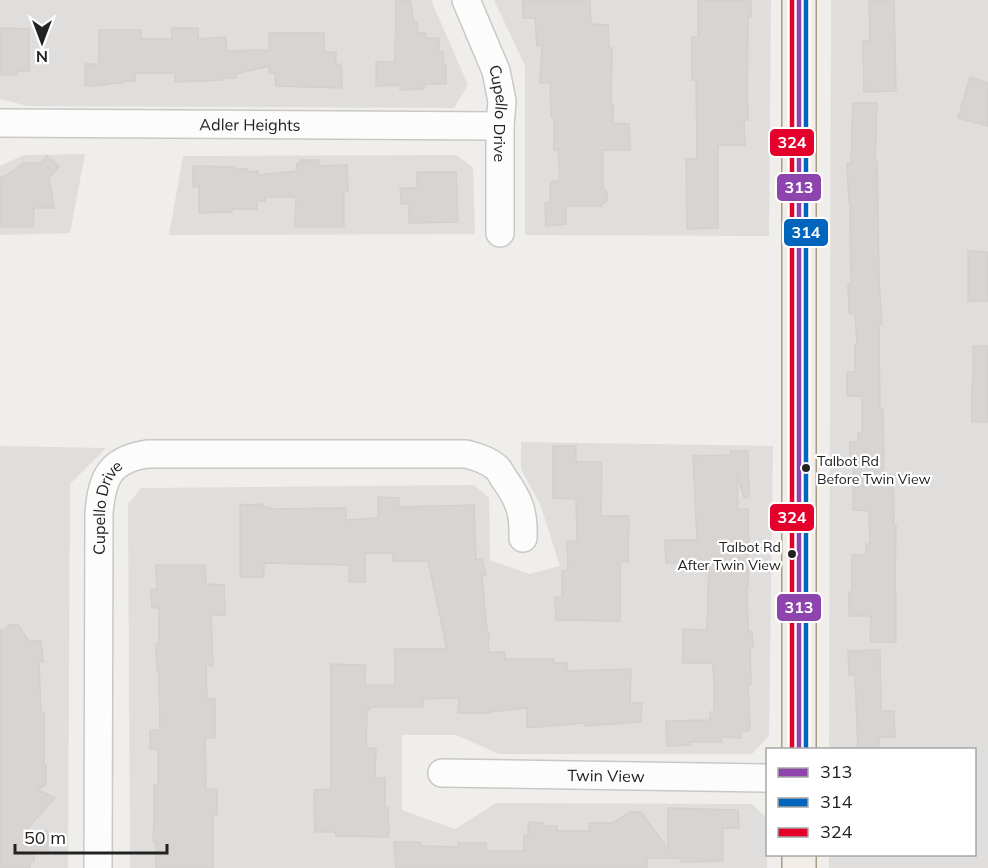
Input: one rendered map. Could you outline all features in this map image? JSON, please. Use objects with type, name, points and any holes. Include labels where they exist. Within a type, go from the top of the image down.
[{"type":"main road","points":[[799,748],[800,0]]},
{"type":"street","name":"Cupello Drive","points":[[466,0],[496,71],[502,101],[500,233]]},
{"type":"street","name":"Adler Heights","points":[[0,123],[500,126]]},
{"type":"street","name":"Cupello Drive","points":[[98,868],[99,513],[102,486],[110,472],[120,463],[132,456],[147,454],[466,454],[481,458],[496,467],[514,493],[521,507],[524,521],[523,538]]},
{"type":"street","name":"Twin View","points":[[442,774],[766,778]]},
{"type":"shaded area","points":[[0,0],[431,0],[468,85],[454,108],[28,106],[0,99]]},
{"type":"shaded area","points":[[494,0],[771,0],[769,236],[525,235],[525,66]]},
{"type":"shaded area","points":[[831,0],[988,0],[988,868],[829,868],[829,856],[976,856],[976,748],[829,748]]},
{"type":"shaded area","points":[[85,154],[70,233],[0,235],[0,166],[24,155]]},
{"type":"shaded area","points":[[456,155],[473,167],[475,234],[169,235],[183,156]]},
{"type":"shaded area","points":[[521,442],[773,446],[769,736],[752,754],[499,754],[456,735],[402,735],[402,810],[455,829],[496,803],[752,804],[766,817],[767,868],[130,868],[128,504],[141,488],[474,485],[489,498],[490,560],[529,574],[560,566],[540,504],[521,469]]},
{"type":"shaded area","points":[[0,446],[106,448],[70,484],[68,868],[0,868]]},
{"type":"building","points":[[396,0],[410,0],[418,33],[426,33],[425,38],[439,38],[439,52],[443,52],[443,64],[446,64],[446,84],[424,84],[424,89],[400,90],[400,85],[376,86],[376,62],[395,62]]},
{"type":"building","points":[[523,0],[590,0],[591,24],[608,25],[609,47],[612,48],[613,123],[629,124],[630,150],[603,150],[603,188],[607,192],[607,201],[601,206],[566,206],[566,224],[546,226],[545,203],[550,203],[550,182],[560,180],[558,150],[554,150],[554,117],[551,117],[550,83],[540,83],[542,45],[537,46],[535,18],[523,18]]},
{"type":"building","points":[[698,0],[751,1],[751,17],[748,17],[748,120],[744,120],[745,145],[718,145],[718,228],[687,229],[686,159],[697,159],[696,80],[692,80],[692,37],[698,37]]},
{"type":"building","points":[[869,0],[894,0],[896,91],[864,92],[863,41],[870,41]]},
{"type":"building","points":[[0,28],[29,29],[29,71],[17,71],[17,75],[0,75]]},
{"type":"building","points":[[172,28],[198,28],[198,39],[226,37],[227,51],[269,50],[269,33],[324,33],[324,52],[336,52],[336,65],[341,64],[342,88],[276,86],[275,73],[269,73],[269,66],[236,74],[236,78],[222,78],[222,80],[175,82],[175,73],[135,73],[135,81],[85,86],[85,64],[99,64],[99,30],[141,30],[141,39],[172,39]]},
{"type":"building","points":[[970,77],[988,83],[988,126],[958,118]]},
{"type":"building","points":[[853,103],[877,103],[875,162],[877,162],[882,324],[879,324],[880,409],[883,409],[884,475],[893,475],[894,525],[896,525],[896,642],[870,642],[871,616],[849,616],[849,592],[852,592],[852,555],[866,555],[866,544],[870,544],[869,511],[853,510],[854,458],[850,458],[850,442],[858,442],[858,433],[862,433],[862,396],[847,396],[847,372],[855,372],[855,344],[857,344],[855,314],[849,313],[848,284],[851,284],[847,163],[851,163]]},
{"type":"building","points":[[47,156],[59,166],[49,178],[54,208],[34,208],[33,227],[0,227],[0,177],[6,176],[24,163],[41,163]]},
{"type":"building","points":[[300,160],[319,160],[319,166],[347,165],[348,191],[344,191],[344,227],[295,227],[296,197],[265,197],[265,201],[257,201],[257,209],[199,213],[199,186],[193,187],[193,166],[234,167],[235,169],[247,169],[247,172],[258,171],[258,175],[296,171],[297,163],[301,163]]},
{"type":"building","points":[[417,172],[456,172],[458,222],[409,223],[409,204],[401,204],[400,188],[417,188]]},
{"type":"building","points":[[968,251],[988,252],[988,301],[968,301]]},
{"type":"building","points":[[973,346],[988,346],[988,422],[972,422]]},
{"type":"building","points":[[553,446],[576,446],[576,462],[602,462],[601,516],[629,516],[628,562],[620,562],[620,621],[556,620],[555,597],[562,597],[562,571],[568,570],[567,541],[577,541],[576,499],[553,498]]},
{"type":"building","points":[[730,451],[748,451],[749,497],[744,498],[737,475],[738,509],[748,509],[748,631],[752,631],[753,648],[750,648],[751,684],[748,684],[750,730],[741,732],[741,738],[722,737],[722,742],[690,742],[690,745],[667,746],[666,721],[710,720],[710,712],[714,712],[714,673],[713,663],[683,663],[683,629],[707,630],[709,562],[666,563],[665,540],[697,540],[693,456],[731,455]]},
{"type":"building","points":[[378,497],[399,498],[399,507],[474,505],[476,560],[482,559],[486,575],[482,576],[487,632],[489,632],[488,652],[505,652],[504,659],[554,659],[554,663],[567,663],[567,671],[631,669],[630,703],[642,703],[641,722],[585,726],[585,723],[527,728],[527,708],[490,713],[458,713],[459,698],[423,699],[423,707],[370,707],[370,710],[367,710],[366,748],[376,748],[375,778],[385,778],[385,807],[388,808],[389,837],[336,836],[335,832],[315,832],[314,790],[331,789],[331,664],[365,665],[365,685],[395,685],[395,649],[447,649],[428,561],[393,561],[393,553],[365,553],[365,582],[349,582],[349,565],[264,563],[264,577],[240,577],[240,504],[262,504],[263,507],[270,509],[346,508],[346,520],[378,518]]},
{"type":"building","points":[[156,565],[205,565],[206,584],[224,585],[225,615],[211,615],[213,665],[206,666],[207,699],[215,699],[215,738],[205,738],[206,789],[217,789],[217,815],[213,815],[213,868],[156,868],[156,842],[153,842],[154,785],[158,785],[158,749],[150,749],[150,730],[160,730],[156,644],[159,643],[159,608],[152,608],[151,590],[157,589]]},
{"type":"building","points":[[9,625],[18,625],[29,641],[41,641],[43,662],[39,662],[41,713],[44,713],[46,784],[38,790],[55,798],[24,832],[48,831],[48,850],[34,850],[34,862],[30,862],[30,868],[0,868],[0,630],[5,630]]},
{"type":"building","points":[[880,650],[881,711],[894,711],[895,737],[879,737],[879,748],[858,748],[855,675],[849,675],[848,651]]},
{"type":"building","points":[[668,808],[738,810],[739,828],[723,828],[723,861],[681,862],[680,858],[647,858],[647,868],[396,868],[394,842],[420,842],[421,846],[458,847],[458,843],[486,843],[486,851],[524,851],[524,835],[528,836],[528,822],[557,826],[557,831],[590,831],[589,823],[613,823],[630,812],[641,812],[668,849]]},
{"type":"transit line","name":"324","points":[[792,0],[792,748]]},
{"type":"transit line","name":"313","points":[[799,0],[799,748]]},
{"type":"transit line","name":"314","points":[[806,0],[806,748]]},
{"type":"place","name":"Talbot Rd Before Twin View","points":[[806,468]]},
{"type":"place","name":"Talbot Rd After Twin View","points":[[792,554]]}]
